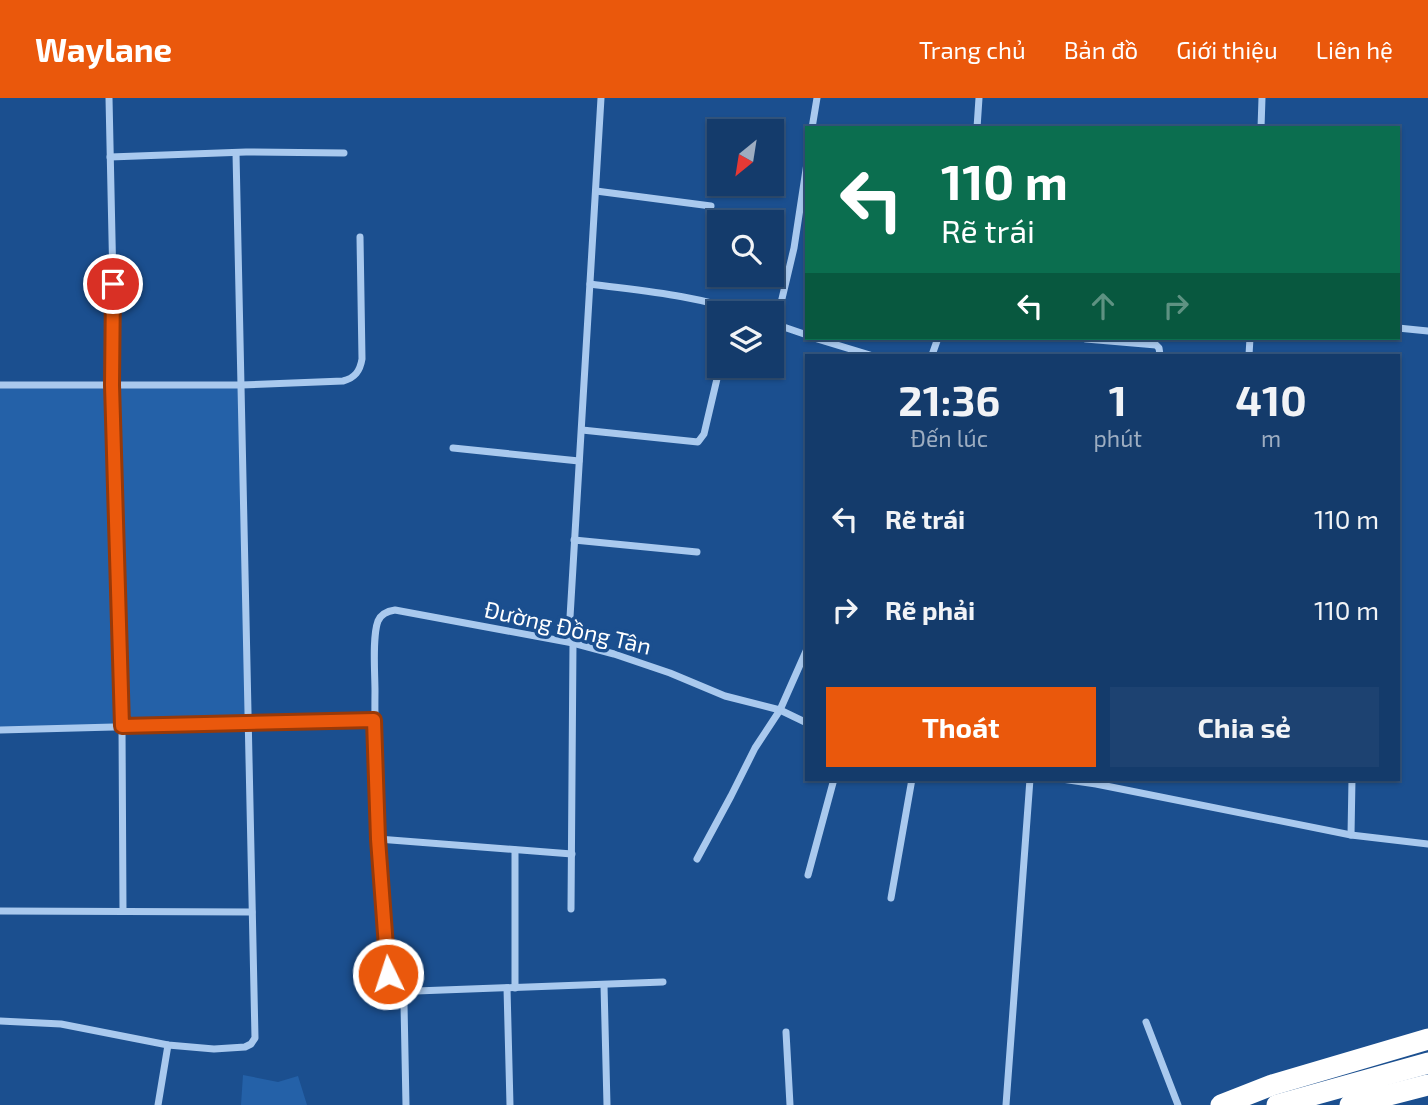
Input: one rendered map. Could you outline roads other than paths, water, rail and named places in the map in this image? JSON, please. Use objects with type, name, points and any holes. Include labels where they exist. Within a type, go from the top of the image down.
[{"type":"highway","points":[[1221,1105],[1272,1085],[1428,1039]]},
{"type":"highway","points":[[1277,1105],[1428,1063]]},
{"type":"highway","points":[[1350,1105],[1428,1086]]},
{"type":"street","points":[[108,98],[113,284],[112,385],[122,726],[123,910]]},
{"type":"street","points":[[571,909],[573,643],[569,634],[601,98]]},
{"type":"street","points":[[812,126],[817,98]]},
{"type":"street","points":[[977,126],[979,98]]},
{"type":"street","points":[[1261,126],[1262,98]]},
{"type":"street","points":[[0,1021],[61,1024],[167,1045],[214,1049],[246,1047],[255,1038],[236,153]]},
{"type":"street","points":[[110,157],[344,153]]},
{"type":"street","points":[[780,301],[791,262],[805,175]]},
{"type":"street","points":[[596,191],[711,206]]},
{"type":"street","points":[[0,386],[241,385],[343,381],[358,372],[362,359],[360,237]]},
{"type":"street","points":[[590,284],[707,301]]},
{"type":"street","points":[[784,327],[805,334]]},
{"type":"street","points":[[1400,328],[1428,331]]},
{"type":"street","points":[[821,340],[867,354]]},
{"type":"street","points":[[1099,340],[1152,344],[1158,346],[1160,353]]},
{"type":"street","points":[[582,430],[698,442],[704,434],[717,378]]},
{"type":"street","points":[[453,448],[579,461]]},
{"type":"street","points":[[574,540],[697,552]]},
{"type":"street","name":"Đường Đồng Tân","points":[[374,720],[377,623],[386,613],[395,610],[573,643],[634,659],[725,696],[780,710],[805,722]]},
{"type":"street","points":[[697,859],[755,748],[780,710],[805,654]]},
{"type":"street","points":[[0,730],[374,720],[378,839],[388,974],[394,984],[408,995]]},
{"type":"street","points":[[808,875],[833,781]]},
{"type":"street","points":[[891,898],[912,781]]},
{"type":"street","points":[[1006,1105],[1030,781]]},
{"type":"street","points":[[1076,781],[1350,835],[1428,844]]},
{"type":"street","points":[[1350,835],[1352,781]]},
{"type":"street","points":[[378,839],[572,855]]},
{"type":"street","points":[[510,1105],[515,850]]},
{"type":"street","points":[[0,911],[252,912]]},
{"type":"street","points":[[406,1105],[404,1004],[408,995],[416,991],[663,982]]},
{"type":"street","points":[[604,985],[607,1105]]},
{"type":"street","points":[[1146,1022],[1178,1105]]},
{"type":"street","points":[[786,1032],[790,1105]]},
{"type":"street","points":[[158,1105],[167,1045]]}]
